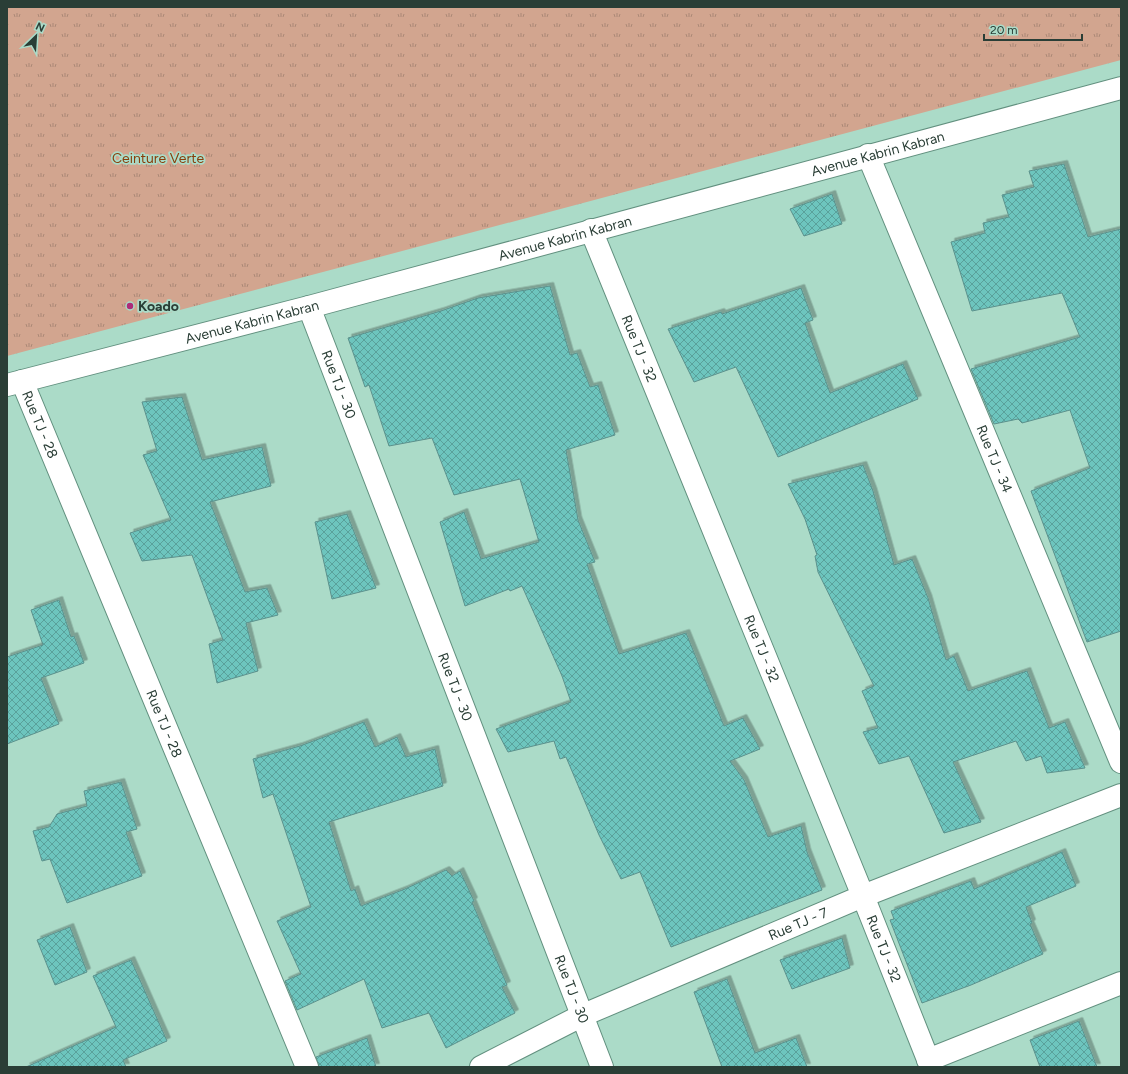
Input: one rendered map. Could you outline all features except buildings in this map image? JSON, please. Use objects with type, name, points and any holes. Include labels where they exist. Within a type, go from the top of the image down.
[{"type":"street","name":"Avenue Kabrin Kabran","points":[[15,383],[309,307],[1121,88]]},
{"type":"street","name":"Rue TJ - 34","points":[[868,155],[1121,762]]},
{"type":"street","name":"Rue TJ - 32","points":[[591,230],[863,896],[929,1063]]},
{"type":"street","name":"Rue TJ - 30","points":[[309,307],[602,1067]]},
{"type":"street","name":"Rue TJ - 28","points":[[15,383],[307,1067]]},
{"type":"street","name":"Rue TJ - 7","points":[[481,1067],[582,1016],[863,896],[1121,795]]},
{"type":"street","points":[[929,1063],[1121,983]]},
{"type":"green space","name":"Ceinture Verte","points":[[7,7],[1121,7],[1121,60],[7,356]]},
{"type":"place","name":"Koado","points":[[130,306]]}]
